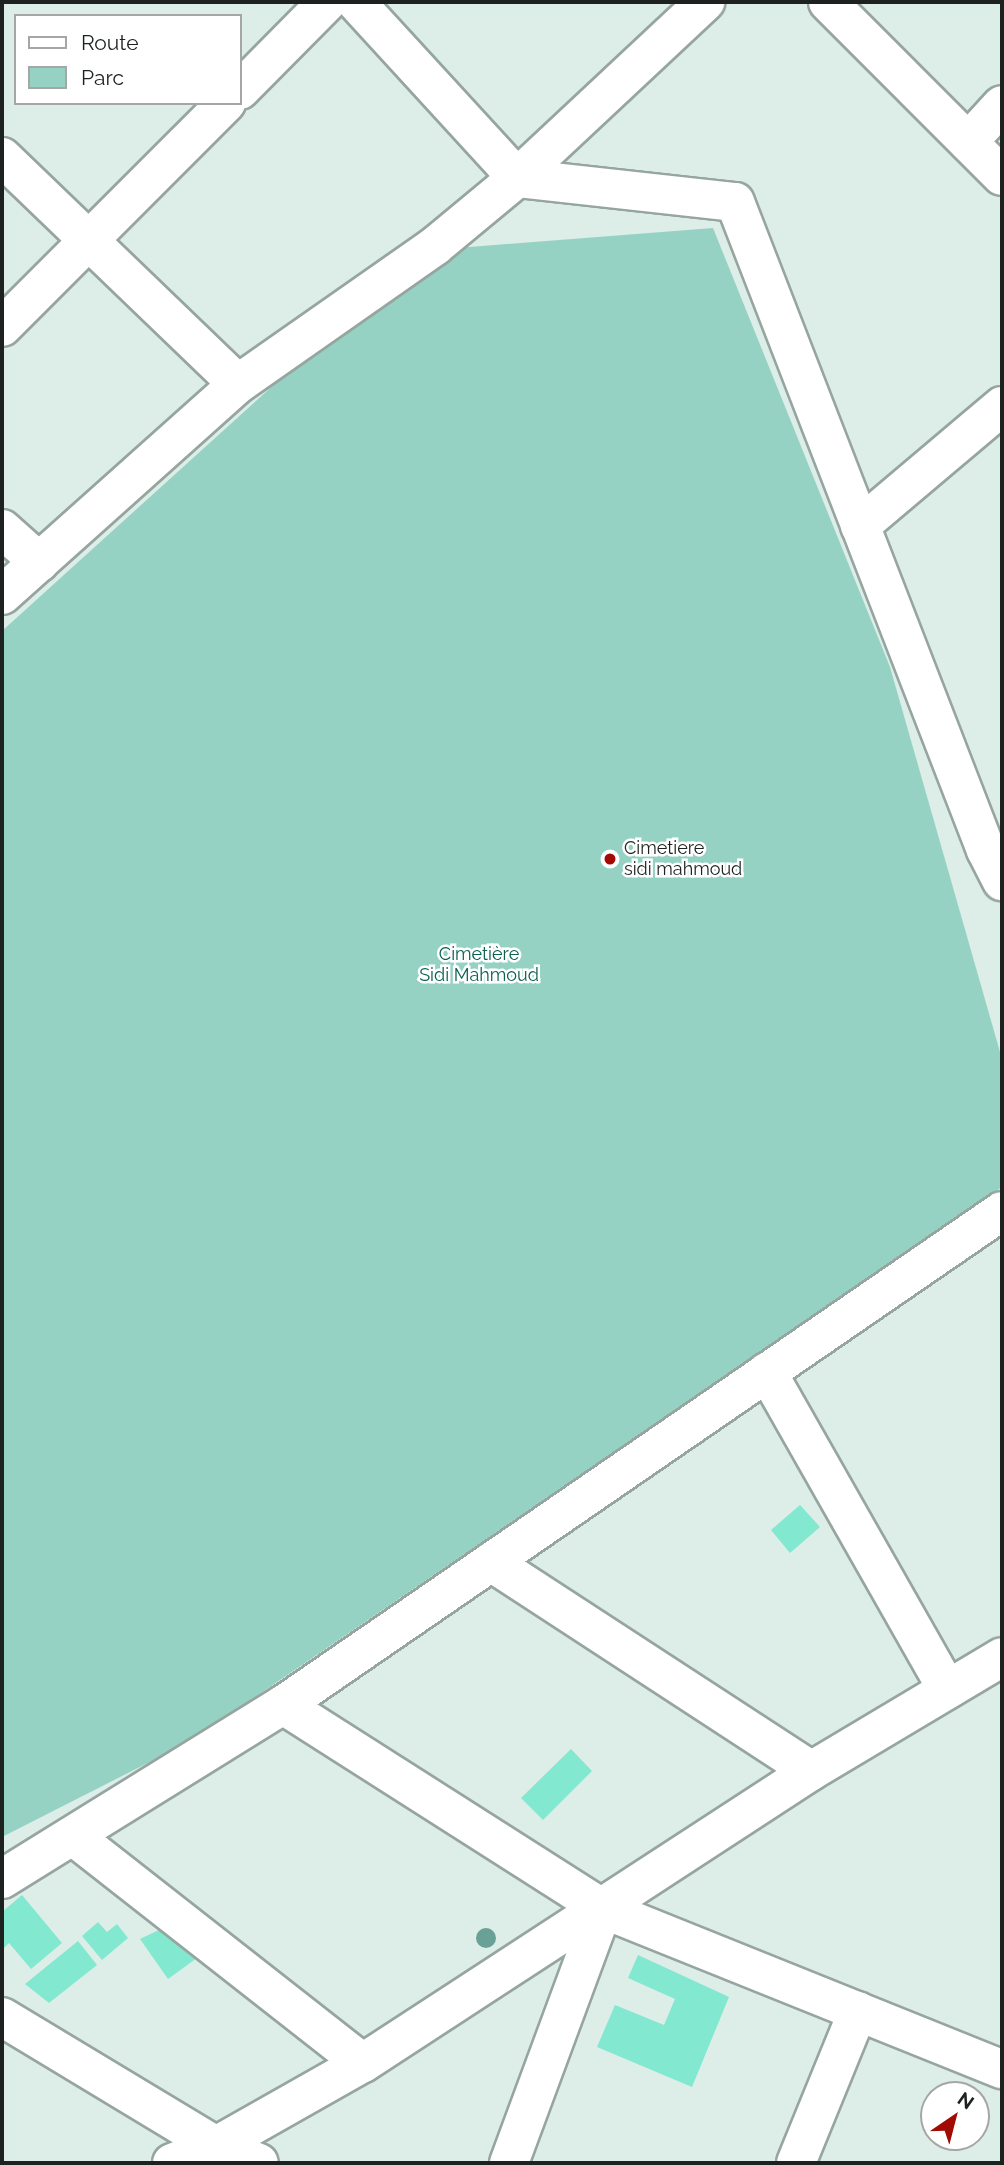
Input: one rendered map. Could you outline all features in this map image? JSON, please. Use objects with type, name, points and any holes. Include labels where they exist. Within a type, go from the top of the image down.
[{"type":"street","points":[[242,88],[327,2]]},
{"type":"street","points":[[356,2],[517,178],[735,202],[860,526],[997,854]]},
{"type":"street","points":[[2,595],[238,384],[435,246],[517,178],[705,2]]},
{"type":"street","points":[[828,2],[1002,176]]},
{"type":"street","points":[[2,327],[224,105]]},
{"type":"street","points":[[968,142],[1002,105]]},
{"type":"street","points":[[2,157],[238,384]]},
{"type":"street","points":[[860,526],[1002,406]]},
{"type":"street","points":[[2,529],[39,562]]},
{"type":"street","points":[[2,1879],[283,1705],[1002,1211]]},
{"type":"street","points":[[767,1372],[947,1689]]},
{"type":"street","points":[[491,1562],[811,1771]]},
{"type":"street","points":[[172,2163],[212,2154],[363,2063],[811,1771],[1002,1657]]},
{"type":"street","points":[[283,1705],[603,1909],[1002,2069]]},
{"type":"street","points":[[74,1836],[363,2063]]},
{"type":"street","points":[[509,2163],[603,1909]]},
{"type":"street","points":[[796,2163],[858,2011]]},
{"type":"street","points":[[2,2017],[212,2154],[259,2163]]},
{"type":"green space","name":"Cimetière Sidi Mahmoud","points":[[713,228],[890,667],[1002,1059],[1002,1187],[189,1742],[2,1837],[2,631],[342,323],[457,248]]},
{"type":"building","points":[[800,1505],[820,1527],[790,1553],[771,1530]]},
{"type":"building","points":[[571,1749],[592,1771],[543,1820],[521,1798]]},
{"type":"building","points":[[22,1895],[62,1943],[31,1969],[9,1943],[2,1950],[2,1912]]},
{"type":"building","points":[[98,1922],[107,1932],[117,1924],[128,1938],[102,1960],[82,1936]]},
{"type":"building","points":[[161,1929],[201,1955],[168,1979],[140,1939]]},
{"type":"building","points":[[78,1941],[97,1965],[49,2003],[25,1984]]},
{"type":"building","points":[[638,1955],[729,1997],[692,2087],[597,2047],[615,2005],[664,2025],[675,1999],[628,1978]]},
{"type":"place","name":"Cimetiere sidi mahmoud","points":[[610,859]]}]
